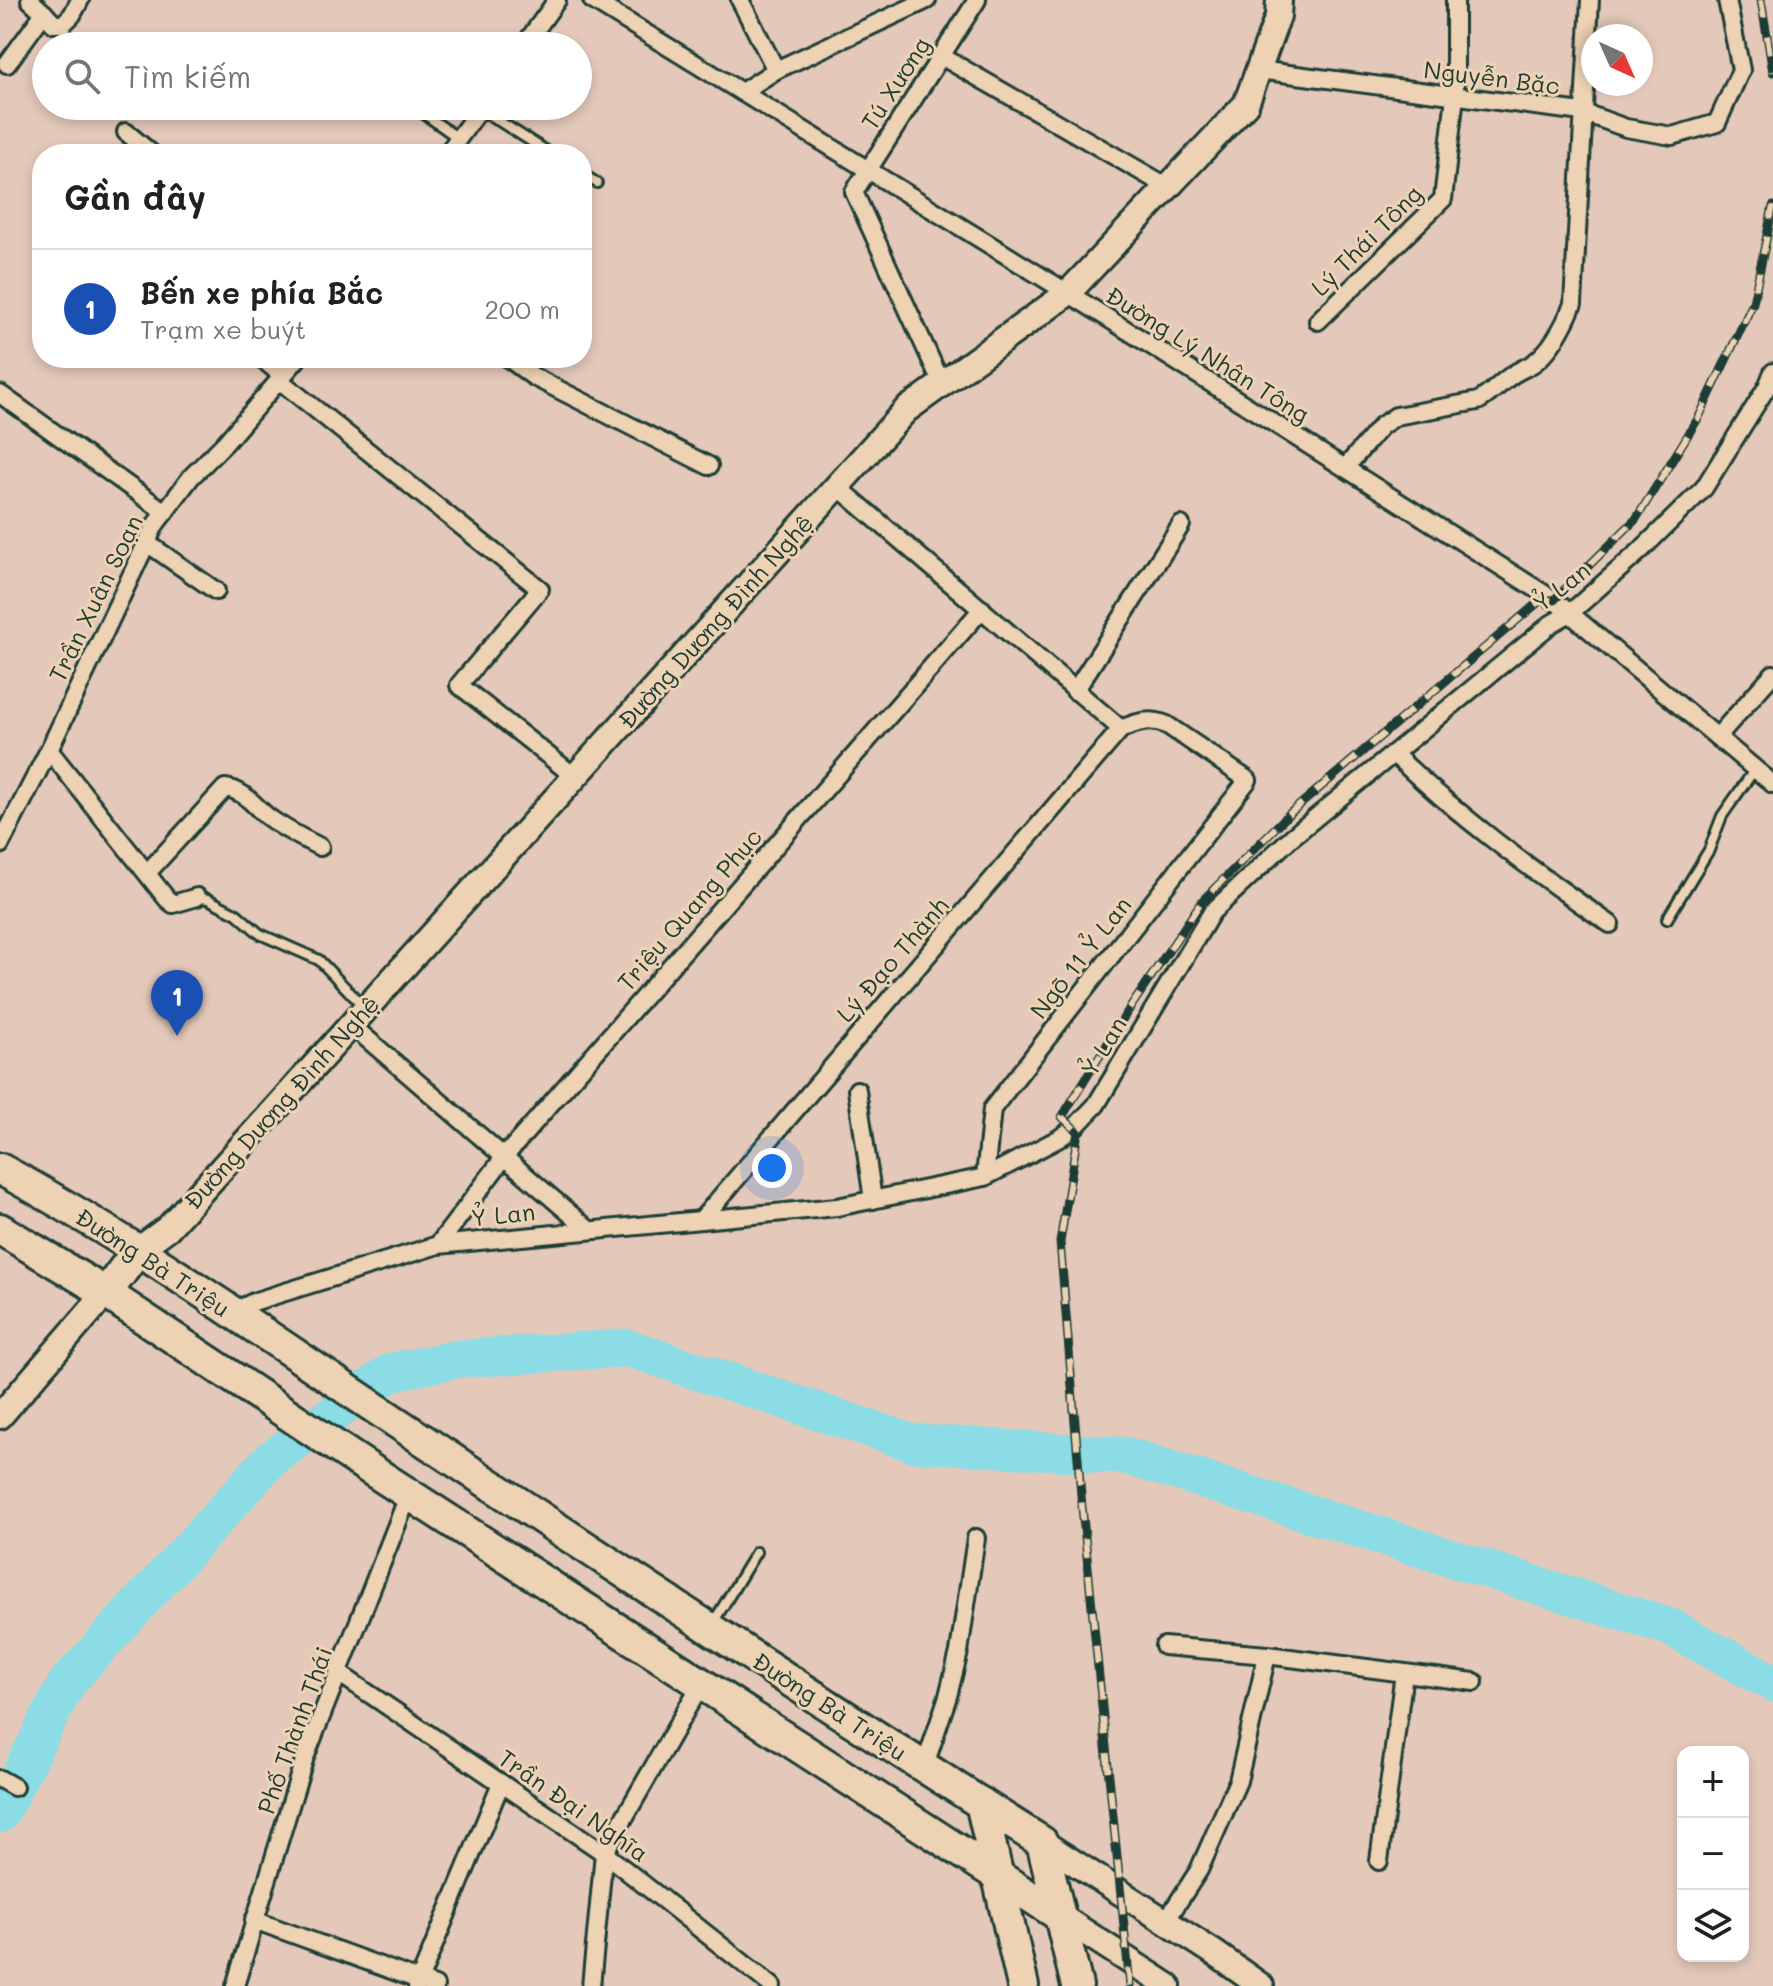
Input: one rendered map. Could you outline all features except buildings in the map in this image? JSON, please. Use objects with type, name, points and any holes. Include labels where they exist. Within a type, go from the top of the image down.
[{"type":"highway","name":"Đường Bà Triệu","points":[[0,1169],[138,1250],[924,1768],[1042,1842]]},
{"type":"highway","points":[[0,1229],[106,1293],[367,1467],[1060,1916]]},
{"type":"highway","points":[[106,1293],[138,1250]]},
{"type":"highway","points":[[981,1803],[1023,1986]]},
{"type":"highway","points":[[1042,1842],[1077,1986]]},
{"type":"main road","name":"Đường Dương Đình Nghệ","points":[[138,1250],[168,1228],[906,410],[1068,293],[1246,104],[1278,16],[1279,0]]},
{"type":"main road","points":[[0,1416],[106,1293]]},
{"type":"main road","name":"Đường Bà Triệu","points":[[1042,1842],[1261,1986]]},
{"type":"main road","points":[[1060,1916],[1168,1986]]},
{"type":"street","points":[[30,0],[54,24],[63,24],[80,0]]},
{"type":"street","points":[[534,32],[557,0]]},
{"type":"street","name":"Đường Lý Nhân Tông","points":[[592,0],[1068,293],[1554,600],[1773,784]]},
{"type":"street","points":[[740,0],[776,70]]},
{"type":"street","points":[[742,92],[776,70],[927,0]]},
{"type":"street","name":"Tú Xương","points":[[942,384],[854,192],[977,0]]},
{"type":"street","name":"Lý Thái Tông","points":[[1318,321],[1443,199],[1455,96],[1455,0]]},
{"type":"street","points":[[1345,468],[1381,426],[1396,416],[1478,401],[1488,395],[1544,354],[1565,322],[1573,304],[1590,0]]},
{"type":"street","name":"Nguyễn Bặc","points":[[1258,70],[1582,112],[1626,128],[1672,136],[1717,123],[1741,70],[1727,0]]},
{"type":"street","points":[[7,64],[44,13]]},
{"type":"street","points":[[941,56],[1168,187]]},
{"type":"street","points":[[454,144],[472,120]]},
{"type":"street","points":[[126,132],[140,144]]},
{"type":"street","points":[[271,368],[540,589],[459,685],[574,776]]},
{"type":"street","name":"Trần Xuân Soạn","points":[[0,845],[165,512],[191,477],[225,443],[290,368]]},
{"type":"street","points":[[522,368],[709,466]]},
{"type":"street","name":"Ỷ Lan","points":[[232,1312],[256,1301],[438,1245],[837,1207],[985,1177],[1058,1139],[1096,1105],[1212,912],[1292,837],[1551,624],[1570,613],[1640,551],[1704,488],[1767,387],[1773,372]]},
{"type":"street","points":[[0,394],[165,512]]},
{"type":"street","points":[[837,486],[1121,729]]},
{"type":"street","points":[[1075,691],[1181,525]]},
{"type":"street","points":[[147,543],[216,591]]},
{"type":"street","name":"Triệu Quang Phục","points":[[438,1245],[505,1156],[982,609]]},
{"type":"street","points":[[1717,737],[1773,674]]},
{"type":"street","name":"Ngõ 11 Ỷ Lan","points":[[985,1177],[992,1109],[1248,780],[1167,725],[1154,720],[1140,721],[1121,729]]},
{"type":"street","name":"Lý Đạo Thành","points":[[701,1220],[1121,729]]},
{"type":"street","points":[[49,750],[173,904],[197,897]]},
{"type":"street","points":[[1394,754],[1442,800],[1610,924]]},
{"type":"street","points":[[147,873],[225,788],[243,794],[267,816],[320,847]]},
{"type":"street","points":[[358,1017],[505,1156],[589,1230]]},
{"type":"street","points":[[857,1090],[873,1200]]},
{"type":"street","name":"Phố Thành Thái","points":[[235,1986],[304,1760],[409,1494]]},
{"type":"street","points":[[924,1768],[959,1652],[976,1538]]},
{"type":"street","points":[[1164,1646],[1267,1655],[1474,1682]]},
{"type":"street","points":[[1166,1921],[1199,1870],[1238,1781],[1267,1655]]},
{"type":"street","points":[[1379,1861],[1404,1673]]},
{"type":"street","name":"Trần Đại Nghĩa","points":[[340,1674],[604,1853],[772,1986]]},
{"type":"street","points":[[591,1986],[604,1853],[701,1684]]},
{"type":"street","points":[[254,1920],[424,1984],[501,1783]]},
{"type":"lane","points":[[433,120],[459,138]]},
{"type":"lane","points":[[500,120],[536,144]]},
{"type":"lane","points":[[592,180],[597,183]]},
{"type":"lane","points":[[1667,919],[1709,850],[1722,816],[1755,769]]},
{"type":"lane","points":[[197,897],[208,899],[237,914],[260,934],[319,960],[338,976],[358,1017]]},
{"type":"lane","points":[[710,1627],[756,1552]]},
{"type":"waterway","points":[[0,1814],[67,1683],[270,1460],[391,1372],[457,1359],[628,1348],[913,1443],[1127,1456],[1670,1627],[1773,1683]]},
{"type":"railway","points":[[1761,0],[1773,72]]},
{"type":"railway","points":[[1130,1986],[1082,1507],[1060,1242],[1078,1132],[1062,1117],[1202,901],[1289,814],[1541,600],[1554,600],[1636,519],[1699,417],[1753,303],[1773,206]]},
{"type":"place","name":"Bến xe phía Bắc","points":[[177,1036]]}]
